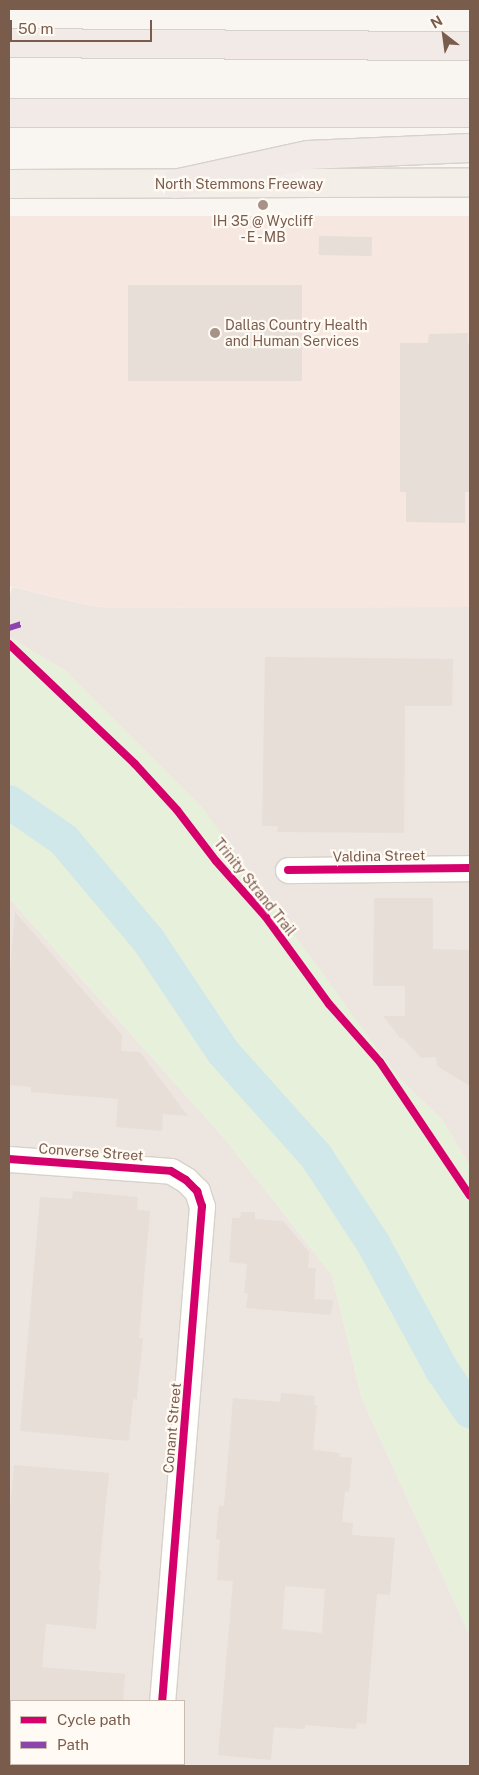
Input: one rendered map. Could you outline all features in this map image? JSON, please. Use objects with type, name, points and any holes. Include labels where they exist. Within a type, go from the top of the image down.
[{"type":"highway","points":[[9,43],[470,46]]},
{"type":"highway","points":[[9,113],[470,112]]},
{"type":"highway","points":[[175,184],[308,155],[470,148]]},
{"type":"main road","name":"North Stemmons Freeway","points":[[9,184],[470,182]]},
{"type":"street","name":"Valdina Street","points":[[288,870],[470,868]]},
{"type":"street","name":"Converse Street","points":[[9,1159],[171,1171]]},
{"type":"street","name":"Conant Street","points":[[162,1700],[202,1206],[196,1190],[186,1180],[171,1171]]},
{"type":"shaded area","points":[[9,216],[470,216],[470,607],[110,608],[86,605],[9,586]]},
{"type":"shaded area","points":[[12,587],[86,605],[110,608],[470,607],[470,1166],[442,1120],[398,1077],[67,672],[9,637],[9,599]]},
{"type":"shaded area","points":[[9,898],[225,1139],[332,1275],[362,1399],[470,1636],[470,1766],[9,1766]]},
{"type":"green space","points":[[9,637],[67,672],[202,807],[398,1077],[442,1120],[470,1166],[470,1636],[362,1399],[332,1275],[225,1139],[9,898]]},
{"type":"building","points":[[319,236],[372,237],[372,256],[319,255]]},
{"type":"building","name":"Dallas Country Health and Human Services","points":[[128,285],[302,285],[302,381],[128,381]]},
{"type":"building","points":[[468,333],[468,343],[470,343],[470,492],[465,492],[465,523],[406,522],[406,492],[400,492],[400,343],[428,343],[429,334]]},
{"type":"building","points":[[265,657],[453,659],[452,706],[405,706],[404,833],[277,832],[278,826],[262,826]]},
{"type":"building","points":[[374,898],[433,898],[433,949],[470,950],[470,1086],[437,1066],[436,1057],[421,1058],[403,1038],[401,1039],[383,1016],[405,1016],[405,986],[373,986]]},
{"type":"building","points":[[15,912],[122,1035],[121,1051],[140,1052],[188,1116],[163,1114],[162,1131],[116,1127],[118,1099],[31,1092],[31,1087],[9,1085],[9,986]]},
{"type":"building","points":[[73,1191],[138,1197],[137,1210],[150,1211],[139,1338],[143,1338],[137,1400],[133,1399],[129,1441],[20,1431],[40,1197],[72,1199]]},
{"type":"building","points":[[241,1212],[255,1212],[255,1219],[283,1221],[309,1252],[308,1268],[316,1268],[314,1299],[333,1300],[331,1315],[246,1308],[248,1293],[244,1293],[247,1264],[229,1262],[232,1218],[240,1218]]},
{"type":"building","points":[[281,1393],[315,1396],[314,1405],[317,1405],[313,1450],[340,1453],[339,1457],[352,1458],[349,1492],[345,1492],[342,1522],[353,1523],[352,1535],[395,1538],[390,1595],[377,1594],[366,1724],[357,1723],[356,1729],[305,1725],[305,1729],[274,1727],[271,1760],[218,1755],[233,1581],[217,1580],[220,1540],[216,1539],[219,1506],[224,1506],[233,1398],[280,1402]],"holes":[[[285,1586],[325,1589],[322,1633],[282,1629]]]},
{"type":"building","points":[[14,1465],[109,1473],[99,1570],[101,1570],[96,1629],[46,1624],[42,1667],[125,1674],[123,1700],[9,1701],[9,1520]]},
{"type":"waterway","points":[[9,802],[64,840],[149,941],[223,1052],[316,1156],[373,1243],[442,1370],[470,1411]]},
{"type":"marked path","points":[[9,628],[24,623]]},
{"type":"cycle path","name":"Trinity Strand Trail","points":[[9,644],[135,764],[177,810],[216,861],[265,916],[329,1004],[380,1062],[470,1196]]},
{"type":"cycle path","points":[[288,870],[470,868]]},
{"type":"cycle path","points":[[9,1159],[171,1171],[186,1180],[197,1191],[202,1206],[162,1700]]},
{"type":"place","name":"IH 35 @ Wycliff - E - MB","points":[[263,205]]},
{"type":"place","name":"Dallas Country Health and Human Services","points":[[215,333]]}]
